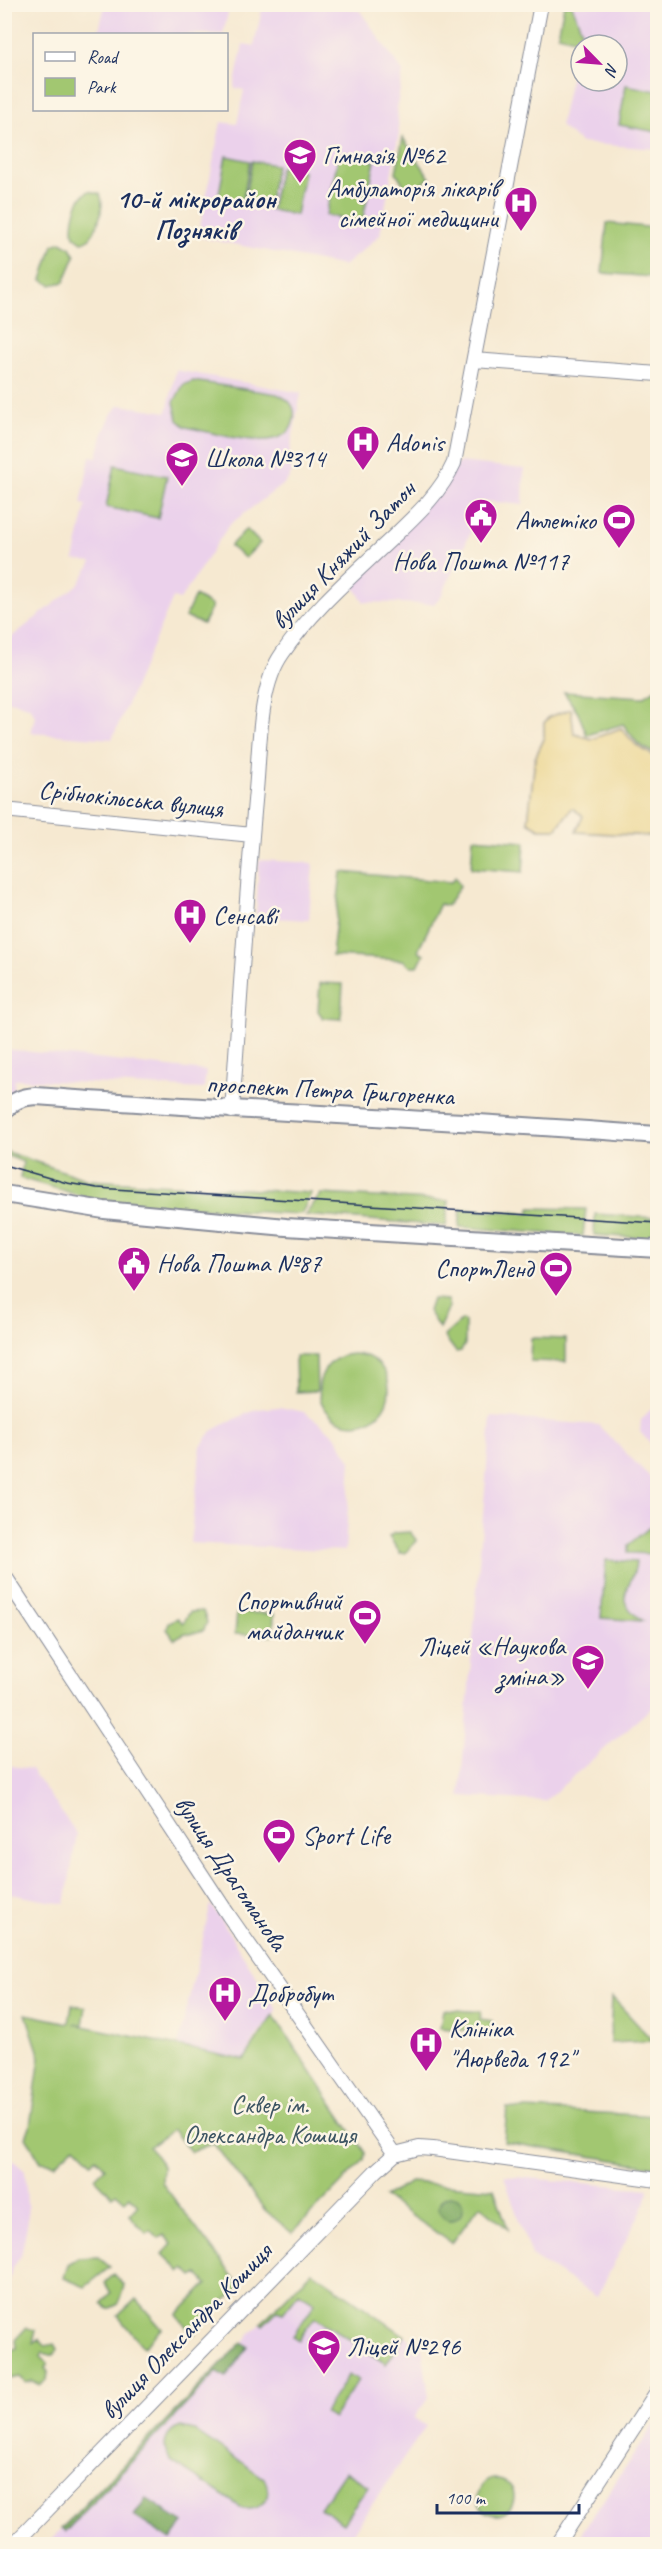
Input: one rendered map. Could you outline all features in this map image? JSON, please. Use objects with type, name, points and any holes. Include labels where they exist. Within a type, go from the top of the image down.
[{"type":"main road","name":"проспект Петра Григоренка","points":[[4,1111],[23,1097],[36,1096],[232,1111],[557,1127],[657,1135]]},
{"type":"main road","points":[[4,1194],[104,1210],[274,1226],[657,1249]]},
{"type":"street","name":"вулиця Княжий Затон","points":[[232,1111],[252,835],[264,706],[281,654],[324,604],[428,503],[446,480],[456,454],[541,4]]},
{"type":"street","points":[[474,360],[657,374]]},
{"type":"street","name":"Срібнокільська вулиця","points":[[4,810],[252,835]]},
{"type":"street","name":"вулиця Драгоманова","points":[[4,1575],[229,1916],[395,2154]]},
{"type":"street","points":[[395,2154],[419,2148],[433,2149],[657,2180]]},
{"type":"street","name":"вулиця Олександра Кошиця","points":[[14,2544],[301,2246],[395,2154]]},
{"type":"street","points":[[558,2544],[657,2390]]},
{"type":"shaded area","points":[[105,4],[230,5],[223,33],[98,33]]},
{"type":"shaded area","name":"Гімназія №62","points":[[263,5],[331,5],[360,11],[403,72],[397,106],[399,133],[380,235],[344,266],[198,237],[221,122],[237,124],[244,90],[234,88],[243,44],[254,46]]},
{"type":"shaded area","points":[[564,5],[657,5],[657,149],[581,143],[560,126],[569,84],[569,93],[629,93],[629,33],[569,33],[569,38],[558,35]]},
{"type":"shaded area","name":"Школа №314","points":[[176,370],[301,393],[289,455],[292,473],[286,482],[229,525],[180,600],[173,598],[112,739],[31,733],[35,716],[29,706],[5,700],[4,643],[79,584],[92,562],[74,560],[86,505],[81,504],[90,456],[97,457],[102,436],[112,413],[120,405],[167,412]]},
{"type":"shaded area","points":[[460,462],[524,469],[523,505],[485,501],[440,599],[433,604],[364,602],[351,582]]},
{"type":"shaded area","points":[[259,860],[313,863],[309,920],[256,917]]},
{"type":"shaded area","points":[[5,1049],[206,1071],[204,1089],[15,1079],[13,1097],[5,1105]]},
{"type":"shaded area","points":[[657,1402],[657,1451],[640,1432],[641,1420]]},
{"type":"shaded area","points":[[279,1407],[304,1412],[320,1423],[336,1437],[351,1461],[345,1551],[190,1543],[201,1446],[212,1431],[232,1420],[257,1409]]},
{"type":"shaded area","points":[[491,1417],[598,1425],[657,1484],[657,1703],[545,1801],[460,1796]]},
{"type":"shaded area","points":[[5,1765],[31,1769],[77,1834],[65,1904],[5,1893]]},
{"type":"shaded area","points":[[211,1904],[277,2010],[256,2037],[244,2060],[178,2046]]},
{"type":"shaded area","points":[[4,2152],[25,2171],[28,2220],[21,2256],[14,2266],[5,2290]]},
{"type":"shaded area","points":[[504,2176],[648,2189],[646,2201],[597,2297],[531,2256]]},
{"type":"shaded area","points":[[312,2271],[422,2348],[429,2397],[414,2418],[426,2426],[345,2544],[47,2544]]},
{"type":"shaded area","points":[[657,2420],[657,2544],[574,2544]]},
{"type":"green space","points":[[564,5],[572,5],[583,33],[569,33],[569,38],[558,35]]},
{"type":"green space","points":[[629,86],[657,91],[657,132],[619,125],[625,93],[629,93]]},
{"type":"green space","points":[[403,138],[430,178],[408,192],[396,172]]},
{"type":"green space","points":[[339,154],[375,161],[362,223],[326,215]]},
{"type":"green space","points":[[226,156],[250,161],[242,204],[218,199]]},
{"type":"green space","points":[[252,161],[276,165],[268,208],[244,204]]},
{"type":"green space","points":[[280,167],[304,172],[296,215],[271,210]]},
{"type":"green space","points":[[89,191],[100,194],[101,214],[92,235],[82,242],[74,236],[73,224],[78,204]]},
{"type":"green space","points":[[607,223],[656,228],[652,277],[602,273]]},
{"type":"green space","points":[[61,242],[70,247],[75,256],[64,282],[51,285],[42,280],[53,245]]},
{"type":"green space","points":[[193,381],[281,396],[288,400],[294,409],[294,418],[289,430],[279,437],[248,440],[186,427],[178,420],[174,402],[183,385]]},
{"type":"green space","points":[[115,465],[167,476],[158,518],[106,507]]},
{"type":"green space","points":[[246,529],[260,543],[245,558],[230,546]]},
{"type":"green space","points":[[195,596],[212,606],[203,624],[185,617]]},
{"type":"green space","points":[[657,688],[657,755],[638,744],[623,724],[587,735],[578,713],[564,692],[643,697]]},
{"type":"green space","points":[[473,838],[525,842],[523,872],[471,868]]},
{"type":"green space","points":[[341,872],[451,882],[455,877],[460,886],[447,906],[440,904],[418,951],[424,954],[418,966],[410,966],[403,960],[332,956]]},
{"type":"green space","points":[[320,983],[343,984],[341,1019],[323,1018],[318,1011]]},
{"type":"green space","points":[[5,1151],[88,1180],[311,1193],[302,1213],[297,1214],[105,1203],[20,1178],[23,1162],[5,1155]]},
{"type":"green space","points":[[321,1194],[449,1201],[446,1226],[305,1215]]},
{"type":"green space","points":[[530,1208],[586,1209],[583,1236],[459,1227],[461,1209],[530,1213]]},
{"type":"green space","points":[[595,1214],[657,1218],[657,1239],[594,1235]]},
{"type":"green space","points":[[432,1299],[447,1300],[449,1307],[439,1328],[428,1311]]},
{"type":"green space","points":[[462,1320],[465,1322],[465,1344],[461,1351],[456,1352],[444,1336]]},
{"type":"green space","points":[[531,1338],[566,1339],[566,1362],[530,1361]]},
{"type":"green space","points":[[354,1354],[367,1357],[379,1364],[386,1376],[389,1389],[386,1402],[379,1414],[367,1421],[354,1424],[341,1421],[329,1414],[322,1402],[319,1389],[322,1376],[329,1364],[341,1357]]},
{"type":"green space","points":[[295,1356],[316,1356],[317,1391],[296,1392]]},
{"type":"green space","points":[[650,1527],[657,1527],[657,1554],[628,1553],[628,1545]]},
{"type":"green space","points":[[410,1532],[417,1541],[405,1553],[400,1553],[389,1537],[394,1533]]},
{"type":"green space","points":[[606,1560],[636,1562],[625,1599],[627,1605],[643,1621],[601,1618]]},
{"type":"green space","points":[[203,1611],[207,1622],[204,1630],[185,1633],[174,1639],[167,1629],[169,1622],[178,1618],[183,1623],[190,1612]]},
{"type":"green space","points":[[237,1612],[274,1614],[273,1636],[235,1634]]},
{"type":"green space","points":[[612,1997],[653,2041],[610,2043]]},
{"type":"green space","name":"Сквер ім. Олександра Кошиця","points":[[72,2005],[86,2007],[83,2025],[74,2024],[244,2060],[273,2015],[365,2153],[364,2160],[292,2233],[265,2210],[213,2143],[191,2152],[173,2130],[149,2147],[163,2166],[162,2183],[240,2286],[193,2335],[177,2315],[207,2284],[198,2274],[193,2277],[185,2269],[181,2272],[163,2254],[172,2244],[164,2235],[159,2239],[151,2231],[147,2234],[129,2215],[138,2205],[130,2196],[125,2201],[116,2193],[112,2196],[95,2178],[105,2168],[96,2158],[92,2162],[75,2145],[55,2164],[41,2162],[26,2137],[30,2126],[40,2057],[26,2014],[69,2023]]},
{"type":"green space","points":[[443,2009],[481,2012],[480,2019],[492,2021],[491,2032],[440,2028]]},
{"type":"green space","points":[[507,2108],[657,2116],[657,2167],[504,2142]]},
{"type":"green space","points":[[411,2182],[494,2189],[508,2229],[480,2205],[452,2243],[384,2197]]},
{"type":"green space","points":[[451,2196],[460,2199],[463,2208],[460,2217],[451,2220],[442,2217],[439,2208],[442,2199]]},
{"type":"green space","points":[[98,2257],[110,2267],[85,2287],[64,2278],[68,2264],[78,2258]]},
{"type":"green space","points":[[312,2271],[405,2336],[386,2364],[315,2317],[298,2340],[293,2336],[315,2303],[299,2293],[283,2313],[277,2311],[263,2325],[261,2323]]},
{"type":"green space","points":[[114,2274],[125,2286],[119,2304],[108,2309],[102,2303],[111,2293],[105,2283]]},
{"type":"green space","points":[[136,2299],[162,2329],[143,2347],[118,2316]]},
{"type":"green space","points":[[26,2328],[36,2330],[33,2343],[40,2339],[46,2346],[54,2344],[57,2349],[54,2355],[46,2355],[43,2352],[41,2357],[48,2364],[45,2368],[48,2372],[47,2380],[40,2385],[32,2381],[26,2383],[20,2377],[10,2379],[5,2369],[10,2365],[7,2361],[8,2351],[17,2348],[16,2339]]},
{"type":"green space","points":[[242,2342],[248,2346],[226,2378],[217,2372],[65,2532],[61,2529]]},
{"type":"green space","points":[[349,2374],[358,2380],[333,2418],[324,2412]]},
{"type":"green space","points":[[181,2427],[194,2430],[264,2478],[268,2491],[264,2502],[255,2508],[242,2508],[171,2461],[166,2451],[166,2441],[171,2433]]},
{"type":"green space","points":[[345,2471],[368,2486],[343,2523],[320,2508]]},
{"type":"green space","points":[[496,2479],[509,2484],[514,2497],[509,2510],[496,2515],[483,2510],[478,2497],[483,2484]]},
{"type":"green space","points":[[146,2498],[183,2523],[171,2540],[134,2516]]},
{"type":"sand","points":[[571,709],[574,734],[592,739],[621,728],[636,745],[657,758],[657,825],[651,836],[576,832],[583,816],[572,808],[556,829],[540,829],[528,822],[535,758],[544,739],[544,723],[549,717]]},
{"type":"tram line","points":[[4,1165],[67,1183],[97,1188],[658,1223]]},
{"type":"place","name":"Гімназія №62","points":[[300,184]]},
{"type":"place","name":"Амбулаторія лікарів сімейної медицини","points":[[521,232]]},
{"type":"place","name":"Adonis","points":[[363,471]]},
{"type":"place","name":"Школа №314","points":[[182,487]]},
{"type":"place","name":"Нова Пошта №117","points":[[481,544]]},
{"type":"place","name":"Атлетіко","points":[[619,549]]},
{"type":"place","name":"Сенсаві","points":[[190,944]]},
{"type":"place","name":"Нова Пошта №87","points":[[134,1292]]},
{"type":"place","name":"СпортЛенд","points":[[556,1297]]},
{"type":"place","name":"Спортивний майданчик","points":[[365,1645]]},
{"type":"place","name":"Ліцей «Наукова зміна»","points":[[588,1690]]},
{"type":"place","name":"Sport Life","points":[[279,1864]]},
{"type":"place","name":"Добробут","points":[[225,2022]]},
{"type":"place","name":"Клініка \"Аюрведа 192\"","points":[[426,2072]]},
{"type":"place","name":"Ліцей №296","points":[[324,2375]]},
{"type":"district","name":"10-й мікрорайон Позняків","points":[[196,214]]}]
